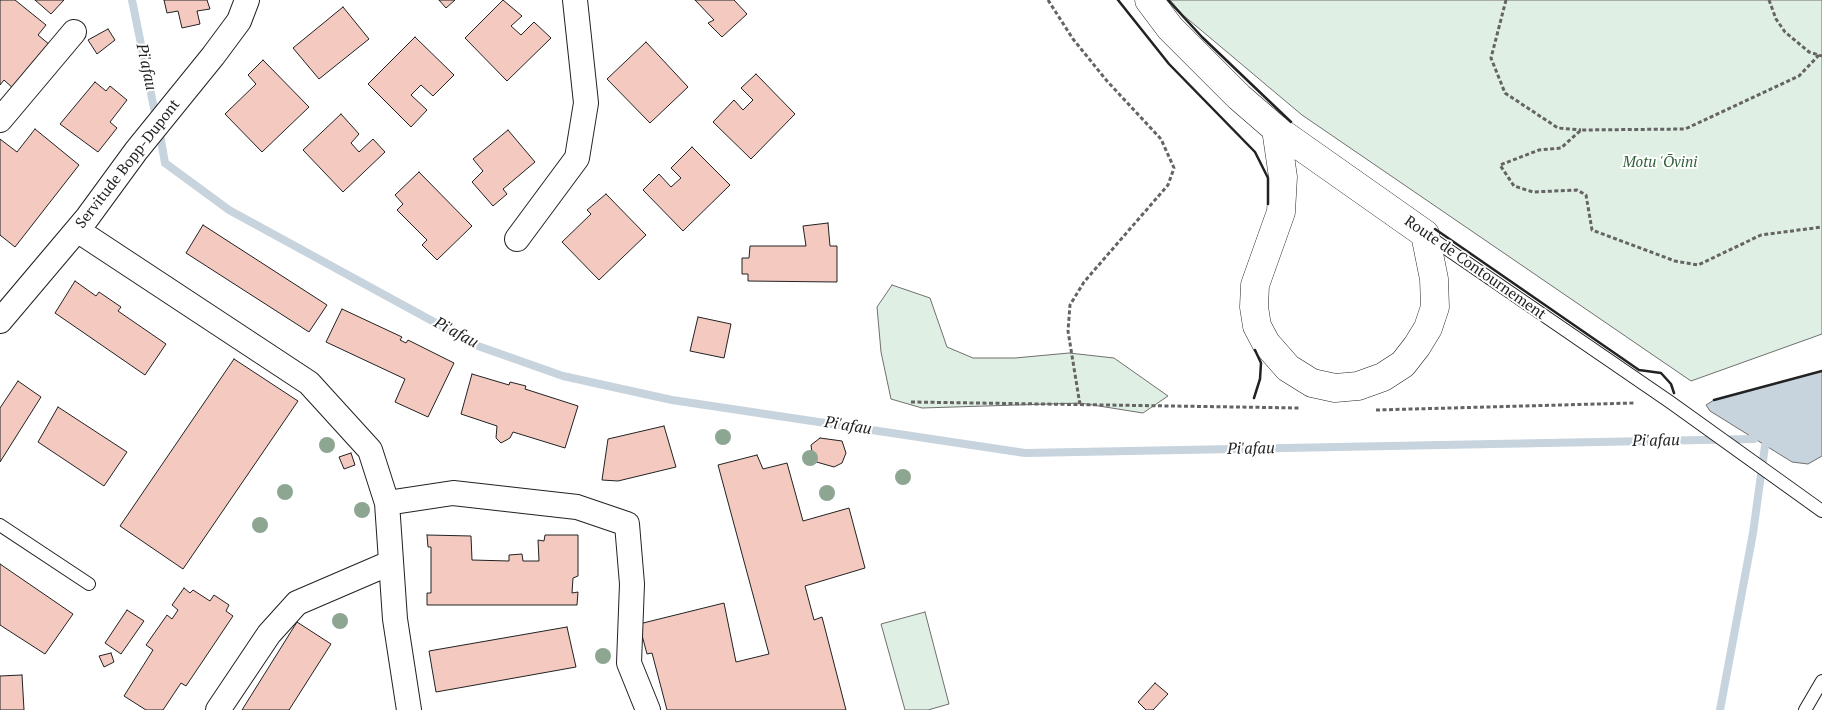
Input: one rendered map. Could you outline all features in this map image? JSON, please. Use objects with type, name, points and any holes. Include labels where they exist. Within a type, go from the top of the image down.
[{"type":"street","name":"Servitude Bopp-Dupont","points":[[0,321],[76,230],[136,151],[175,105],[238,21],[247,0]]},
{"type":"street","points":[[517,239],[577,158],[586,103],[576,0]]},
{"type":"street","name":"Route de Contournement","points":[[1148,0],[1170,28],[1202,63],[1276,128],[1425,234]]},
{"type":"street","points":[[0,120],[74,32]]},
{"type":"street","points":[[1276,128],[1283,177],[1281,212],[1255,285],[1254,306],[1257,326],[1266,344],[1296,375],[1312,383],[1335,388],[1358,386],[1383,377],[1403,364],[1428,328],[1435,307],[1434,279],[1425,234]]},
{"type":"street","points":[[76,230],[309,383],[370,450],[387,503],[395,619],[409,710]]},
{"type":"street","points":[[387,503],[453,493],[577,507],[627,524],[632,584],[629,663],[648,710]]},
{"type":"street","points":[[218,710],[269,634],[297,603],[390,563]]},
{"type":"lane","name":"Route de Contournement","points":[[1425,234],[1675,406],[1820,509]]},
{"type":"lane","points":[[0,525],[90,584]]},
{"type":"lane","points":[[1805,710],[1822,681]]},
{"type":"path","points":[[1048,0],[1073,39],[1108,82],[1161,139],[1174,168],[1168,186],[1084,282],[1070,305],[1068,331],[1080,405]]},
{"type":"path","points":[[1506,0],[1491,58],[1505,93],[1558,128],[1581,130],[1685,129],[1799,76],[1820,56],[1796,43],[1785,32],[1776,19],[1769,0]]},
{"type":"path","points":[[1581,130],[1561,148],[1539,150],[1500,165],[1514,186],[1532,192],[1577,190],[1586,195],[1592,230],[1674,261],[1698,265],[1761,235],[1822,227]]},
{"type":"path","points":[[911,402],[1303,408]]},
{"type":"path","points":[[1369,410],[1675,406]]},
{"type":"green space","name":"Motu 'Ōvini","points":[[1170,0],[1822,0],[1822,334],[1691,381],[1302,115],[1183,15]]},
{"type":"green space","points":[[892,285],[930,298],[947,347],[973,358],[1015,358],[1069,353],[1114,358],[1168,396],[1143,413],[1080,403],[922,408],[891,399],[881,352],[877,307]]},
{"type":"green space","points":[[925,612],[949,704],[928,710],[905,710],[881,624]]},
{"type":"shaded area","points":[[1822,371],[1822,456],[1808,464],[1792,462],[1710,411],[1706,405],[1714,400]]},
{"type":"building","points":[[0,0],[15,0],[46,25],[38,35],[50,45],[15,90],[4,80],[0,85]]},
{"type":"building","points":[[35,0],[64,0],[51,14]]},
{"type":"building","points":[[164,0],[207,0],[210,9],[197,11],[200,24],[182,28],[178,11],[167,13]]},
{"type":"building","points":[[439,0],[455,0],[446,8]]},
{"type":"building","points":[[503,0],[522,16],[511,26],[521,35],[534,22],[551,38],[507,81],[465,38]]},
{"type":"building","points":[[695,0],[734,0],[747,14],[722,37],[708,23],[714,20]]},
{"type":"building","points":[[343,7],[369,39],[319,79],[293,48]]},
{"type":"building","points":[[108,29],[115,40],[97,54],[88,40]]},
{"type":"building","points":[[415,37],[454,75],[433,96],[421,85],[411,95],[427,110],[411,127],[368,84]]},
{"type":"building","points":[[646,42],[688,87],[650,123],[607,79]]},
{"type":"building","points":[[263,60],[309,107],[262,152],[225,114],[256,84],[248,75]]},
{"type":"building","points":[[756,74],[795,114],[751,159],[713,122],[734,100],[743,110],[753,100],[741,88]]},
{"type":"building","points":[[95,82],[106,91],[110,86],[127,100],[110,122],[117,128],[98,152],[60,124]]},
{"type":"building","points":[[341,114],[359,134],[351,143],[359,152],[373,139],[385,152],[343,192],[303,150]]},
{"type":"building","points":[[35,129],[79,165],[15,247],[0,235],[0,139],[17,152]]},
{"type":"building","points":[[508,130],[535,162],[503,189],[507,194],[493,206],[472,182],[483,171],[473,159]]},
{"type":"building","points":[[692,147],[730,185],[683,231],[643,190],[659,174],[671,187],[681,178],[671,168]]},
{"type":"building","points":[[419,172],[472,226],[437,260],[422,245],[427,240],[397,210],[403,204],[395,195]]},
{"type":"building","points":[[606,194],[646,235],[599,280],[562,242],[591,214],[587,210]]},
{"type":"building","points":[[828,223],[830,246],[837,246],[837,282],[748,281],[748,274],[742,274],[742,258],[749,258],[750,246],[806,246],[803,226]]},
{"type":"building","points":[[203,225],[327,305],[309,332],[186,253]]},
{"type":"building","points":[[75,281],[96,296],[99,292],[121,307],[118,311],[166,344],[145,375],[55,313]]},
{"type":"building","points":[[342,309],[402,337],[400,340],[406,343],[408,340],[454,363],[428,417],[395,402],[405,379],[326,342]]},
{"type":"building","points":[[698,317],[731,324],[724,358],[690,351]]},
{"type":"building","points":[[234,359],[298,401],[183,569],[120,526]]},
{"type":"building","points":[[472,374],[509,385],[510,382],[526,386],[525,389],[578,406],[565,448],[513,432],[510,438],[501,443],[496,438],[497,426],[461,414]]},
{"type":"building","points":[[18,381],[41,397],[0,462],[0,408]]},
{"type":"building","points":[[58,407],[127,452],[104,486],[38,442]]},
{"type":"building","points":[[664,426],[676,467],[618,481],[602,480],[608,439]]},
{"type":"building","points":[[820,438],[842,441],[846,453],[842,463],[834,467],[813,461],[811,445]]},
{"type":"building","points":[[351,453],[355,465],[344,469],[339,457]]},
{"type":"building","points":[[757,455],[763,469],[787,463],[803,521],[849,508],[865,568],[805,586],[814,620],[822,617],[846,710],[667,710],[652,653],[647,654],[639,624],[724,603],[736,662],[769,654],[718,465]]},
{"type":"building","points":[[427,535],[471,536],[472,560],[509,561],[509,555],[522,554],[523,561],[539,561],[538,540],[544,541],[545,535],[578,535],[578,576],[573,578],[572,593],[578,592],[577,605],[427,605],[427,593],[431,593],[431,547],[428,547]]},
{"type":"building","points":[[0,564],[73,614],[45,654],[0,625]]},
{"type":"building","points":[[184,588],[190,593],[193,590],[210,601],[214,595],[229,605],[226,611],[233,616],[186,686],[181,683],[163,710],[146,710],[124,696],[153,650],[146,645],[167,615],[172,619],[178,610],[172,605]]},
{"type":"building","points":[[127,610],[144,621],[121,654],[105,643]]},
{"type":"building","points":[[297,622],[331,644],[289,710],[242,710]]},
{"type":"building","points":[[567,627],[576,667],[436,692],[429,651]]},
{"type":"building","points":[[111,653],[114,662],[104,667],[99,656]]},
{"type":"building","points":[[22,675],[24,710],[0,710],[0,676]]},
{"type":"building","points":[[1155,683],[1168,694],[1153,710],[1146,710],[1138,702]]},
{"type":"waterway","name":"Pi'afau","points":[[132,0],[156,118]]},
{"type":"waterway","name":"Pi'afau","points":[[159,129],[165,163],[229,210],[478,346],[563,376],[672,400],[1025,453],[1754,439]]},
{"type":"waterway","points":[[1720,710],[1753,533],[1765,446]]},
{"type":"wall","points":[[1118,0],[1169,64],[1255,152],[1268,178],[1268,204]]},
{"type":"wall","points":[[1168,0],[1202,37],[1291,122]]},
{"type":"wall","points":[[1435,229],[1639,370],[1661,373],[1671,384],[1674,393]]},
{"type":"wall","points":[[1254,398],[1260,379],[1261,363],[1255,350]]},
{"type":"wall","points":[[1714,400],[1822,371]]}]
